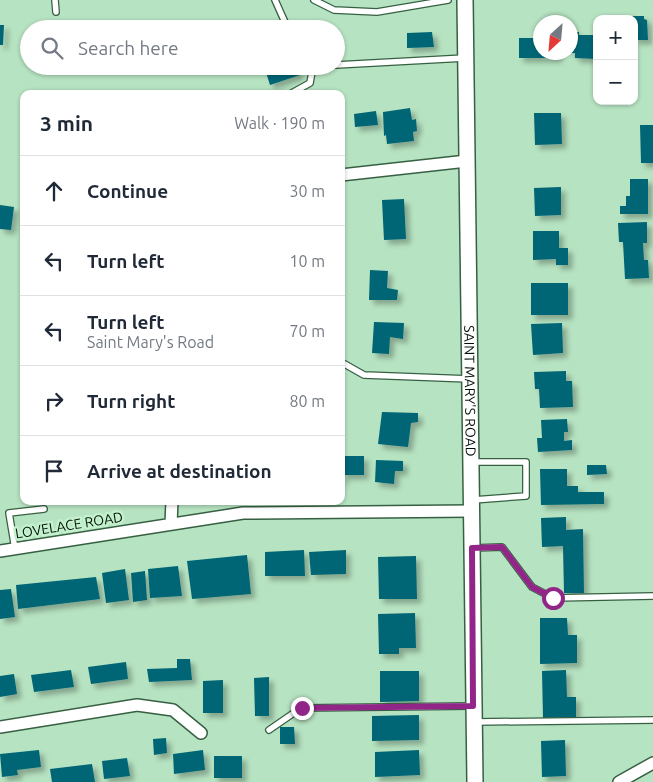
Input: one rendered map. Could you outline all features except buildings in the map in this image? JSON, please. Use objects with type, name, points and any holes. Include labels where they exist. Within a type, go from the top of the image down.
[{"type":"street","name":"SAINT MARY'S ROAD","points":[[465,0],[475,782]]},
{"type":"street","points":[[345,175],[467,161]]},
{"type":"street","points":[[171,524],[172,505]]},
{"type":"street","name":"LOVELACE ROAD","points":[[0,551],[243,513],[471,505]]},
{"type":"street","points":[[0,727],[137,705],[172,710],[201,733]]},
{"type":"street","points":[[619,782],[653,763]]},
{"type":"lane","points":[[54,0],[56,12]]},
{"type":"lane","points":[[275,0],[284,20]]},
{"type":"lane","points":[[314,0],[334,10],[377,12],[448,0]]},
{"type":"lane","points":[[345,65],[465,58]]},
{"type":"lane","points":[[297,90],[310,83],[311,75]]},
{"type":"lane","points":[[345,364],[364,375],[470,379]]},
{"type":"lane","points":[[470,462],[526,462],[526,496],[471,505]]},
{"type":"lane","points":[[14,549],[9,513],[44,509]]},
{"type":"lane","points":[[472,548],[502,547],[532,587],[553,598],[653,596]]},
{"type":"lane","points":[[269,730],[302,708],[473,706]]},
{"type":"lane","points":[[473,722],[653,720]]},
{"type":"route","points":[[302,708],[473,706],[472,548],[502,547],[532,587],[553,598]]}]
